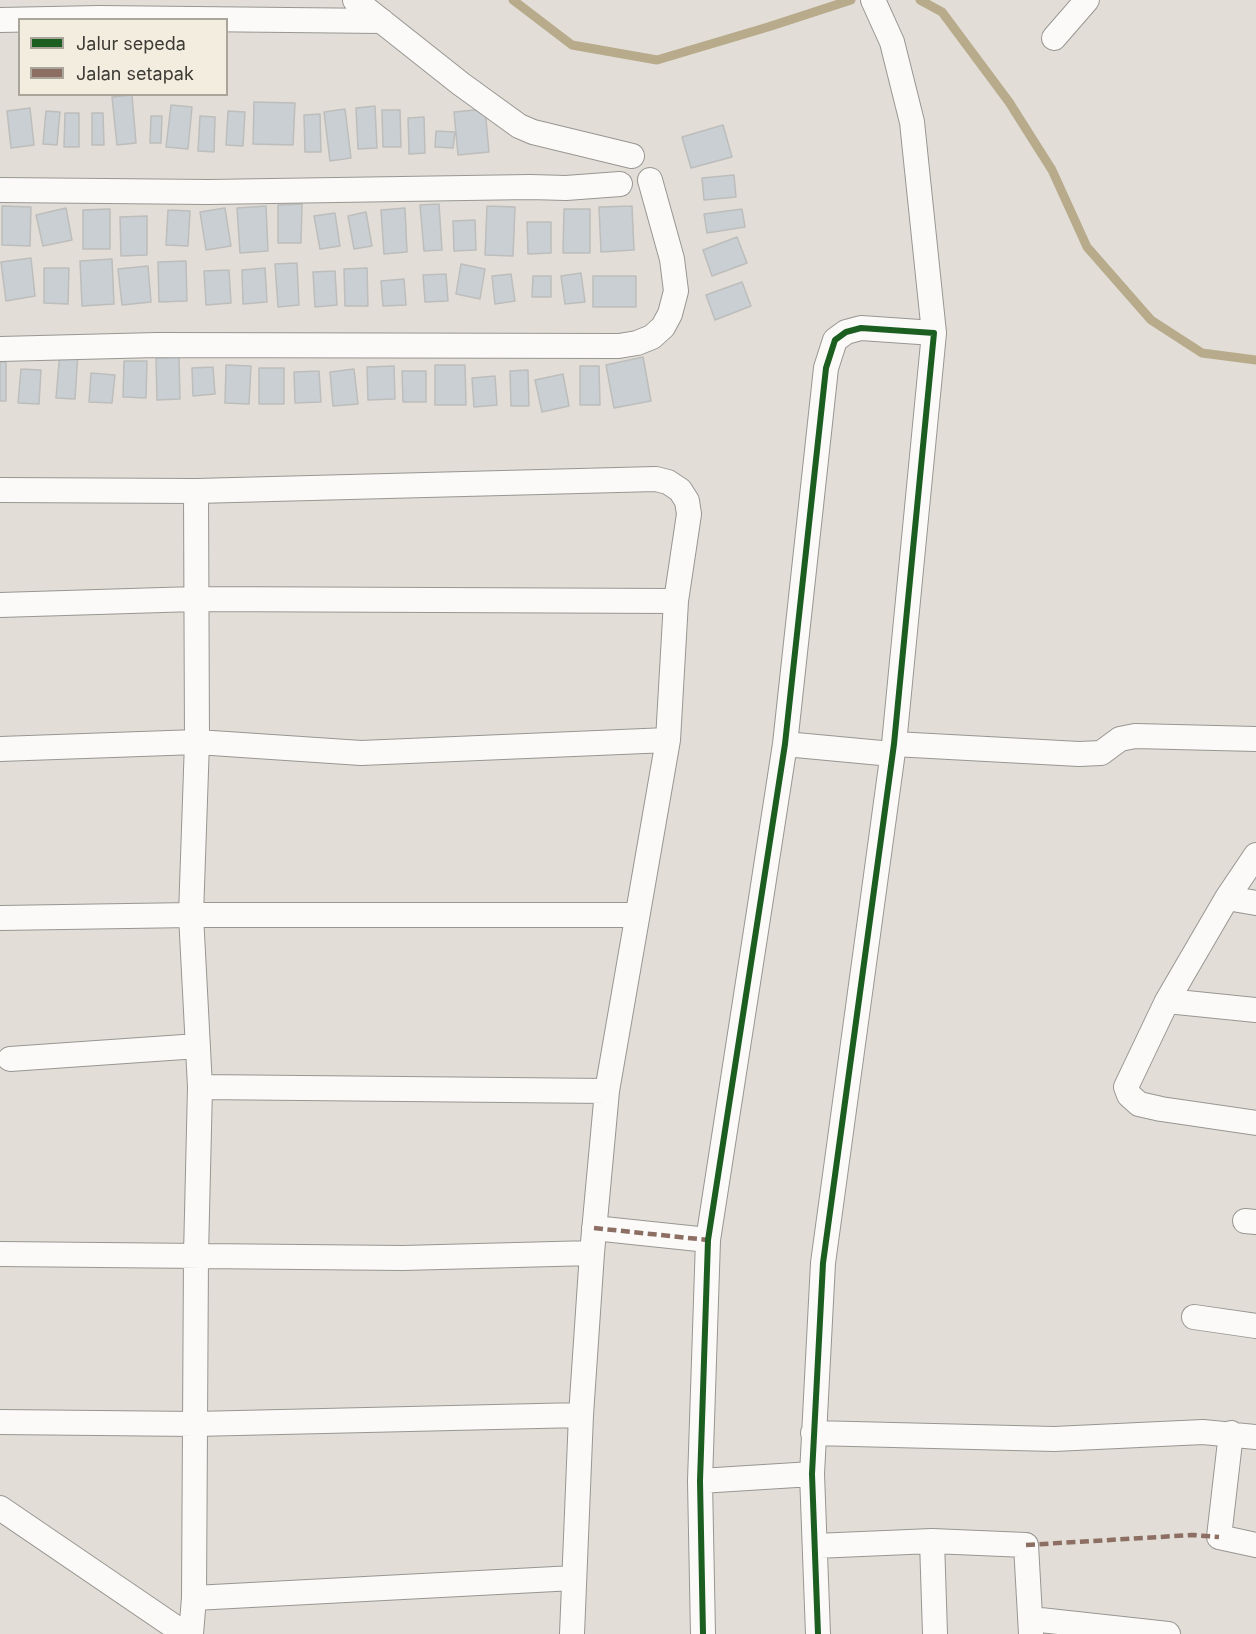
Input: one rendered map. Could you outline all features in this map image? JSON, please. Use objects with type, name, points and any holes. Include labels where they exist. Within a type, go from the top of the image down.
[{"type":"street","points":[[0,348],[158,345],[619,346],[637,343],[652,337],[663,327],[670,314],[676,291],[672,259],[650,180],[651,172],[648,164],[641,158],[533,132],[519,126],[461,84],[355,0]]},
{"type":"street","points":[[818,1634],[812,1474],[823,1263],[893,749],[934,333],[912,122],[892,42],[873,0]]},
{"type":"street","points":[[1054,38],[1087,0]]},
{"type":"street","points":[[228,19],[381,21]]},
{"type":"street","points":[[0,20],[18,20]]},
{"type":"street","points":[[632,156],[624,160],[619,167],[617,176],[621,184],[627,189],[636,190],[644,187],[650,180]]},
{"type":"street","points":[[0,190],[208,192],[566,188],[621,184]]},
{"type":"street","points":[[703,1634],[700,1481],[708,1240],[785,744],[826,368],[835,340],[846,332],[861,328],[934,333]]},
{"type":"street","points":[[0,489],[196,491],[656,479],[668,482],[680,490],[687,501],[689,514],[676,601],[668,740],[607,1091],[594,1228],[581,1415],[572,1634]]},
{"type":"street","points":[[191,1634],[194,1598],[196,1255],[200,1087],[191,915],[197,742],[196,491]]},
{"type":"street","points":[[0,606],[195,599],[676,601]]},
{"type":"street","points":[[785,744],[1079,754],[1101,753],[1120,739],[1135,736],[1256,739]]},
{"type":"street","points":[[0,748],[197,742],[361,753],[668,740]]},
{"type":"street","points":[[1256,855],[1227,898],[1167,1001],[1126,1087],[1129,1095],[1139,1104],[1256,1123]]},
{"type":"street","points":[[1227,898],[1256,903]]},
{"type":"street","points":[[0,918],[191,915],[637,915]]},
{"type":"street","points":[[1167,1001],[1256,1010]]},
{"type":"street","points":[[10,1059],[198,1046]]},
{"type":"street","points":[[200,1087],[607,1091]]},
{"type":"street","points":[[594,1228],[708,1240]]},
{"type":"street","points":[[0,1254],[403,1258],[592,1253]]},
{"type":"street","points":[[1194,1317],[1256,1326]]},
{"type":"street","points":[[0,1422],[195,1424],[581,1415]]},
{"type":"street","points":[[813,1433],[1054,1439],[1203,1432],[1256,1437]]},
{"type":"street","points":[[1231,1433],[1219,1537],[1256,1545]]},
{"type":"street","points":[[700,1481],[812,1474]]},
{"type":"street","points":[[0,1508],[185,1634]]},
{"type":"street","points":[[816,1546],[932,1541],[1026,1545],[1031,1627],[1168,1634]]},
{"type":"street","points":[[932,1541],[935,1634]]},
{"type":"street","points":[[194,1598],[574,1578]]},
{"type":"building","points":[[132,96],[136,143],[117,145],[112,97]]},
{"type":"building","points":[[254,102],[295,103],[293,145],[253,144]]},
{"type":"building","points":[[171,105],[192,107],[188,149],[166,147]]},
{"type":"building","points":[[375,106],[377,148],[358,149],[356,108]]},
{"type":"building","points":[[30,108],[34,145],[11,148],[7,111]]},
{"type":"building","points":[[345,109],[351,158],[330,161],[324,112]]},
{"type":"building","points":[[485,109],[489,152],[458,155],[454,112]]},
{"type":"building","points":[[382,110],[400,110],[401,147],[383,147]]},
{"type":"building","points":[[46,111],[60,112],[57,145],[43,144]]},
{"type":"building","points":[[228,111],[245,112],[243,146],[226,145]]},
{"type":"building","points":[[65,113],[79,113],[79,147],[64,147]]},
{"type":"building","points":[[92,113],[103,113],[104,145],[92,145]]},
{"type":"building","points":[[320,114],[321,152],[305,152],[304,115]]},
{"type":"building","points":[[151,116],[162,116],[161,143],[150,143]]},
{"type":"building","points":[[200,116],[215,117],[214,152],[198,151]]},
{"type":"building","points":[[424,117],[425,153],[409,154],[408,118]]},
{"type":"building","points":[[723,125],[732,157],[691,168],[682,137]]},
{"type":"building","points":[[436,131],[455,132],[453,148],[435,147]]},
{"type":"building","points":[[734,175],[736,197],[704,200],[702,178]]},
{"type":"building","points":[[302,204],[301,243],[278,243],[278,205]]},
{"type":"building","points":[[439,204],[442,250],[424,251],[420,205]]},
{"type":"building","points":[[2,206],[31,207],[30,246],[2,245]]},
{"type":"building","points":[[266,206],[268,251],[240,253],[237,208]]},
{"type":"building","points":[[487,206],[515,207],[513,256],[485,255]]},
{"type":"building","points":[[632,206],[634,250],[601,252],[599,207]]},
{"type":"building","points":[[66,208],[72,240],[43,246],[36,215]]},
{"type":"building","points":[[225,208],[231,246],[206,250],[200,212]]},
{"type":"building","points":[[405,208],[407,252],[384,254],[381,210]]},
{"type":"building","points":[[110,209],[110,249],[83,249],[83,210]]},
{"type":"building","points":[[564,209],[590,209],[590,253],[563,253]]},
{"type":"building","points":[[742,209],[745,227],[707,233],[704,214]]},
{"type":"building","points":[[168,210],[190,211],[188,246],[166,245]]},
{"type":"building","points":[[366,212],[372,246],[354,249],[348,216]]},
{"type":"building","points":[[335,213],[340,246],[320,249],[314,216]]},
{"type":"building","points":[[147,216],[147,255],[121,256],[120,217]]},
{"type":"building","points":[[475,220],[476,250],[454,251],[453,221]]},
{"type":"building","points":[[527,222],[551,222],[551,253],[528,254]]},
{"type":"building","points":[[737,237],[747,263],[712,276],[703,250]]},
{"type":"building","points":[[31,258],[35,296],[6,301],[1,262]]},
{"type":"building","points":[[112,259],[114,304],[82,306],[80,261]]},
{"type":"building","points":[[186,261],[187,301],[159,302],[158,262]]},
{"type":"building","points":[[297,263],[299,305],[278,307],[275,264]]},
{"type":"building","points":[[461,264],[485,269],[480,299],[456,294]]},
{"type":"building","points":[[148,266],[151,302],[122,305],[118,269]]},
{"type":"building","points":[[44,268],[69,268],[68,304],[44,303]]},
{"type":"building","points":[[265,268],[267,302],[243,304],[242,270]]},
{"type":"building","points":[[367,268],[368,306],[345,306],[344,269]]},
{"type":"building","points":[[229,270],[231,303],[206,305],[204,271]]},
{"type":"building","points":[[335,271],[337,305],[315,307],[313,272]]},
{"type":"building","points":[[581,273],[585,302],[565,304],[561,276]]},
{"type":"building","points":[[446,274],[448,301],[425,302],[423,275]]},
{"type":"building","points":[[511,274],[515,301],[495,304],[492,276]]},
{"type":"building","points":[[533,276],[551,276],[551,297],[532,297]]},
{"type":"building","points":[[593,276],[636,276],[636,307],[593,307]]},
{"type":"building","points":[[404,279],[406,305],[383,306],[381,281]]},
{"type":"building","points":[[742,282],[751,306],[715,320],[706,295]]},
{"type":"building","points":[[60,351],[78,352],[75,399],[56,398]]},
{"type":"building","points":[[179,357],[180,399],[157,400],[156,358]]},
{"type":"building","points":[[643,357],[651,401],[614,408],[606,365]]},
{"type":"building","points":[[124,361],[147,361],[146,398],[123,397]]},
{"type":"building","points":[[0,362],[6,362],[6,401],[0,401]]},
{"type":"building","points":[[226,365],[251,366],[249,404],[225,403]]},
{"type":"building","points":[[435,365],[465,365],[466,405],[435,405]]},
{"type":"building","points":[[394,366],[395,399],[368,400],[367,367]]},
{"type":"building","points":[[580,366],[599,366],[600,405],[580,405]]},
{"type":"building","points":[[213,367],[215,394],[193,396],[192,368]]},
{"type":"building","points":[[259,368],[284,368],[284,404],[259,404]]},
{"type":"building","points":[[21,369],[41,370],[39,404],[18,403]]},
{"type":"building","points":[[354,369],[358,404],[333,406],[330,372]]},
{"type":"building","points":[[528,370],[529,406],[511,406],[510,371]]},
{"type":"building","points":[[319,371],[321,402],[295,403],[294,372]]},
{"type":"building","points":[[402,371],[426,371],[426,402],[403,402]]},
{"type":"building","points":[[91,373],[115,375],[112,403],[89,402]]},
{"type":"building","points":[[563,374],[569,406],[542,412],[535,380]]},
{"type":"building","points":[[495,376],[497,405],[474,407],[472,378]]},
{"type":"waterway","points":[[513,0],[572,45],[657,60],[851,0]]},
{"type":"waterway","points":[[920,0],[942,12],[1009,102],[1052,170],[1087,247],[1151,320],[1202,353],[1256,360]]},
{"type":"marked path","points":[[594,1228],[708,1240]]},
{"type":"marked path","points":[[1026,1545],[1192,1535],[1219,1537]]},
{"type":"cycle path","points":[[703,1634],[700,1481],[708,1240],[785,744],[826,368],[835,340],[846,332],[861,328],[934,333],[894,744],[823,1263],[812,1474],[818,1634]]}]
